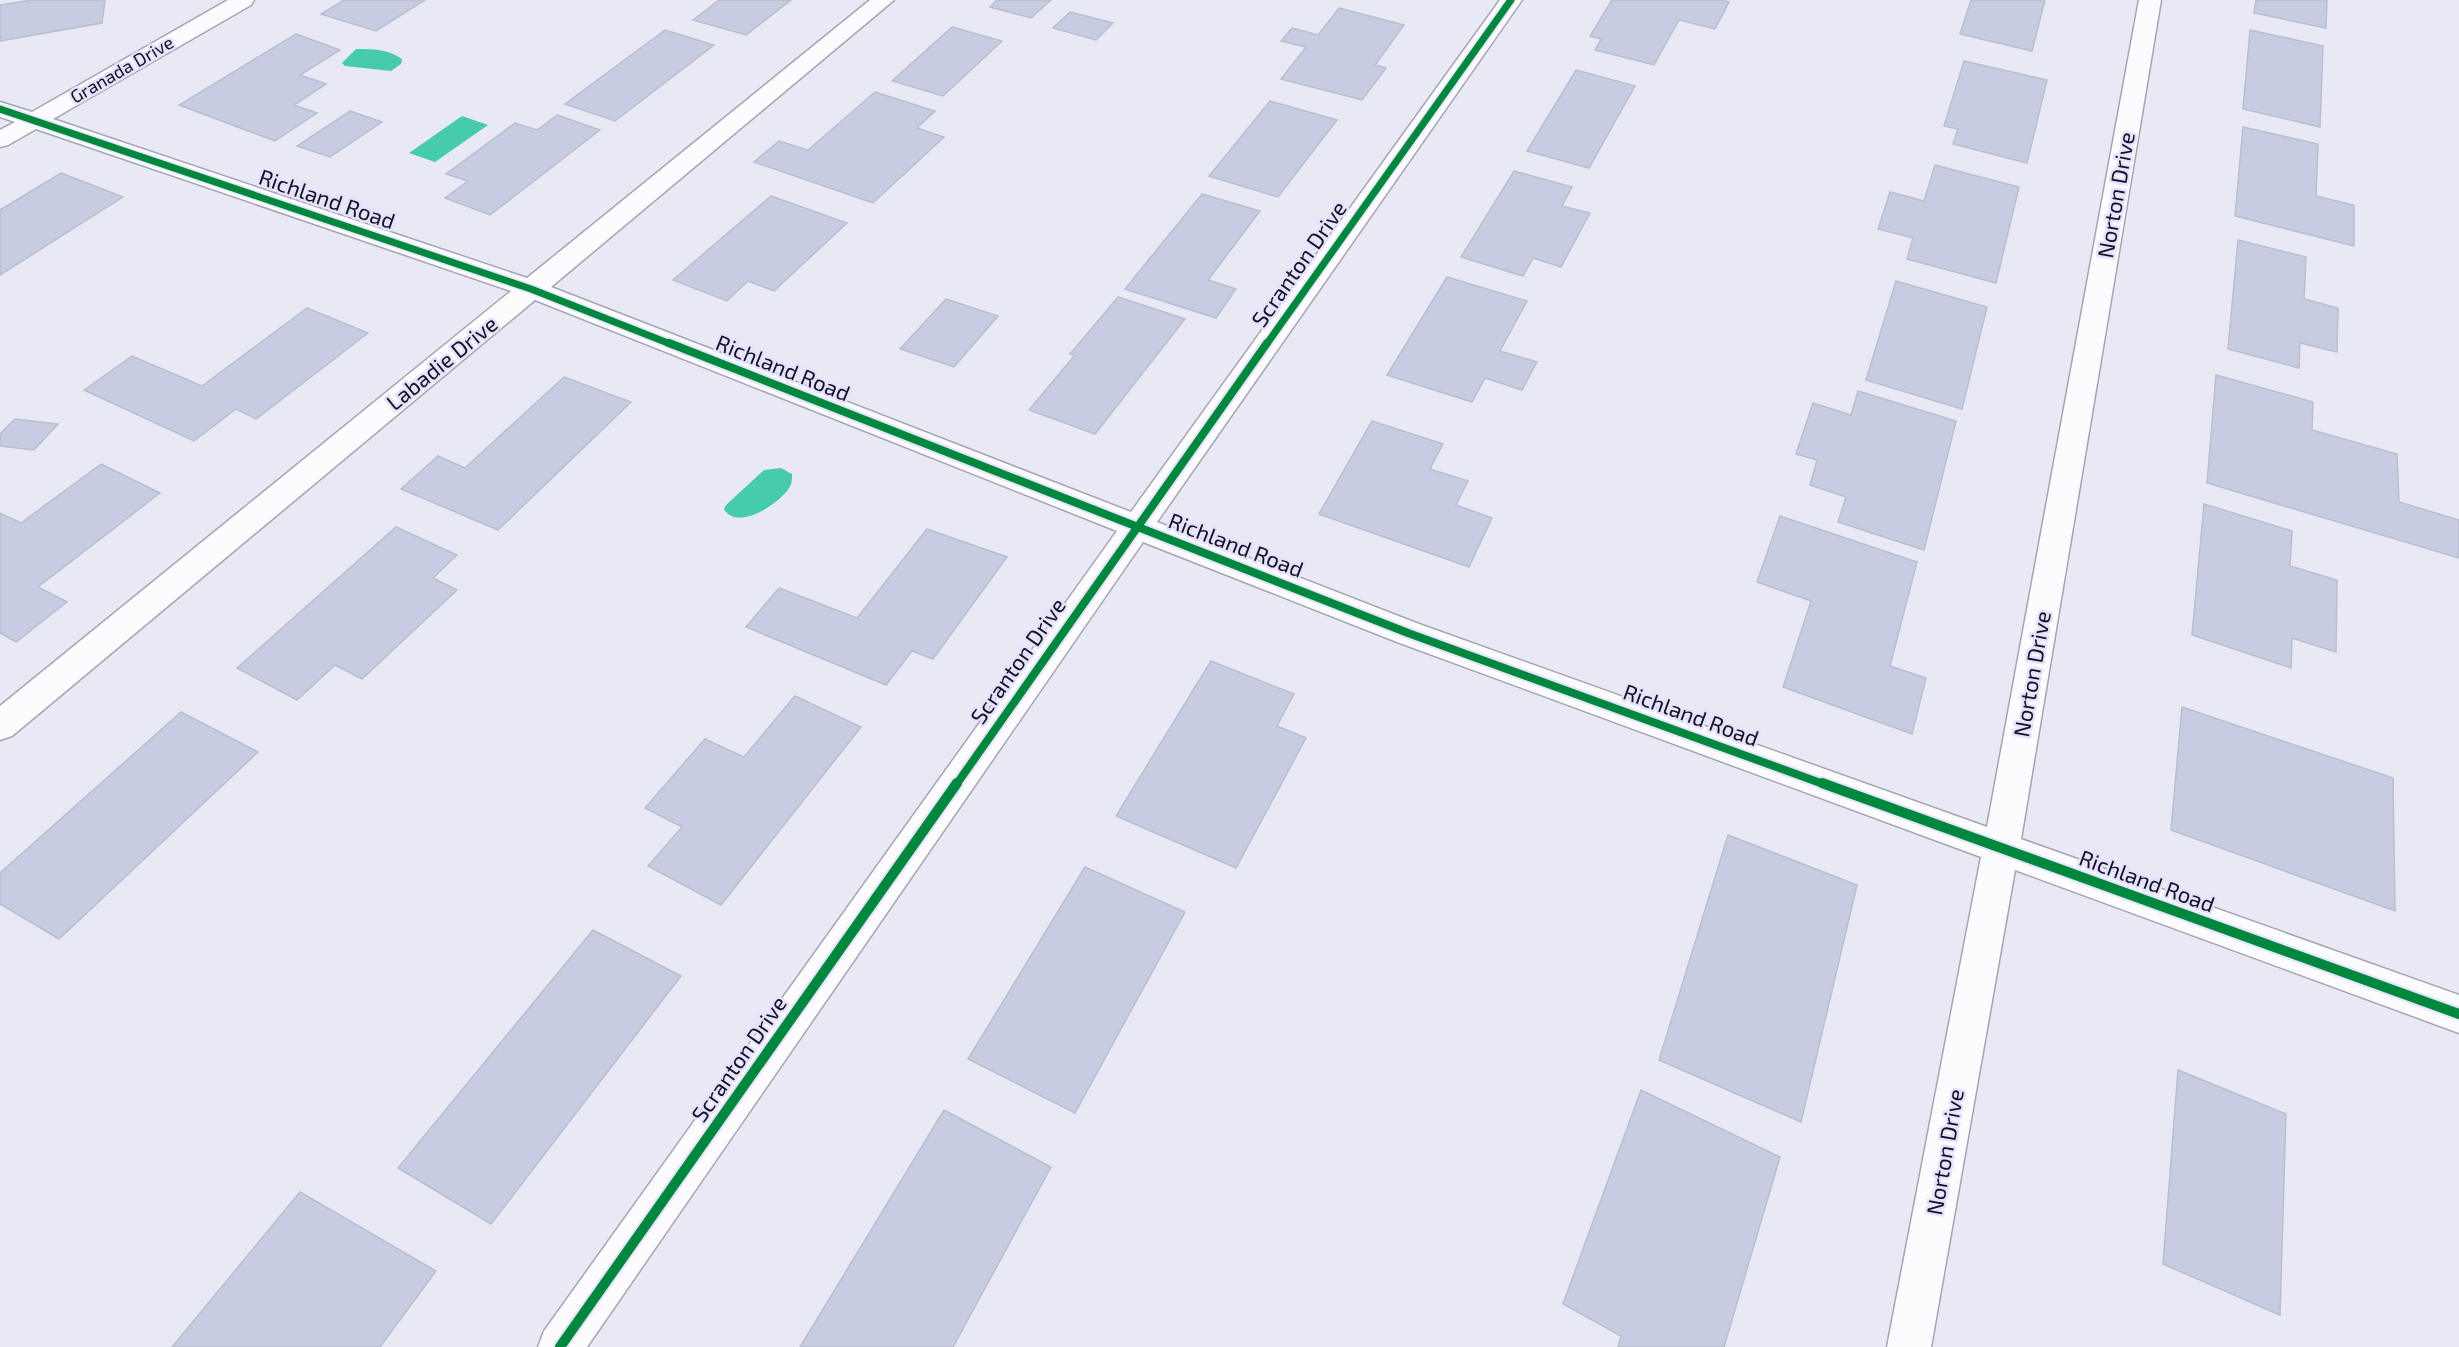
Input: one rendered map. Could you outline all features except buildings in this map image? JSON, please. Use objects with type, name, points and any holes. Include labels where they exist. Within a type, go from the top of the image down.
[{"type":"street","name":"Granada Drive","points":[[0,140],[243,0]]},
{"type":"street","name":"Labadie Drive","points":[[0,726],[883,0]]},
{"type":"street","name":"Scranton Drive","points":[[560,1347],[1136,528],[1511,0]]},
{"type":"street","name":"Norton Drive","points":[[1909,1347],[2001,849],[2150,0]]},
{"type":"street","name":"Richland Road","points":[[0,109],[531,289],[1408,633],[2459,1014]]},
{"type":"shaded area","points":[[356,49],[386,51],[402,59],[401,64],[391,71],[345,66],[342,63]]},
{"type":"shaded area","points":[[462,116],[488,125],[435,162],[409,153]]},
{"type":"shaded area","points":[[781,468],[792,474],[791,485],[767,508],[748,517],[738,518],[730,515],[724,509],[764,470]]},
{"type":"cycle path","points":[[560,1347],[1136,528],[1511,0]]},
{"type":"cycle path","points":[[0,109],[531,289],[1408,633],[2459,1014]]}]
